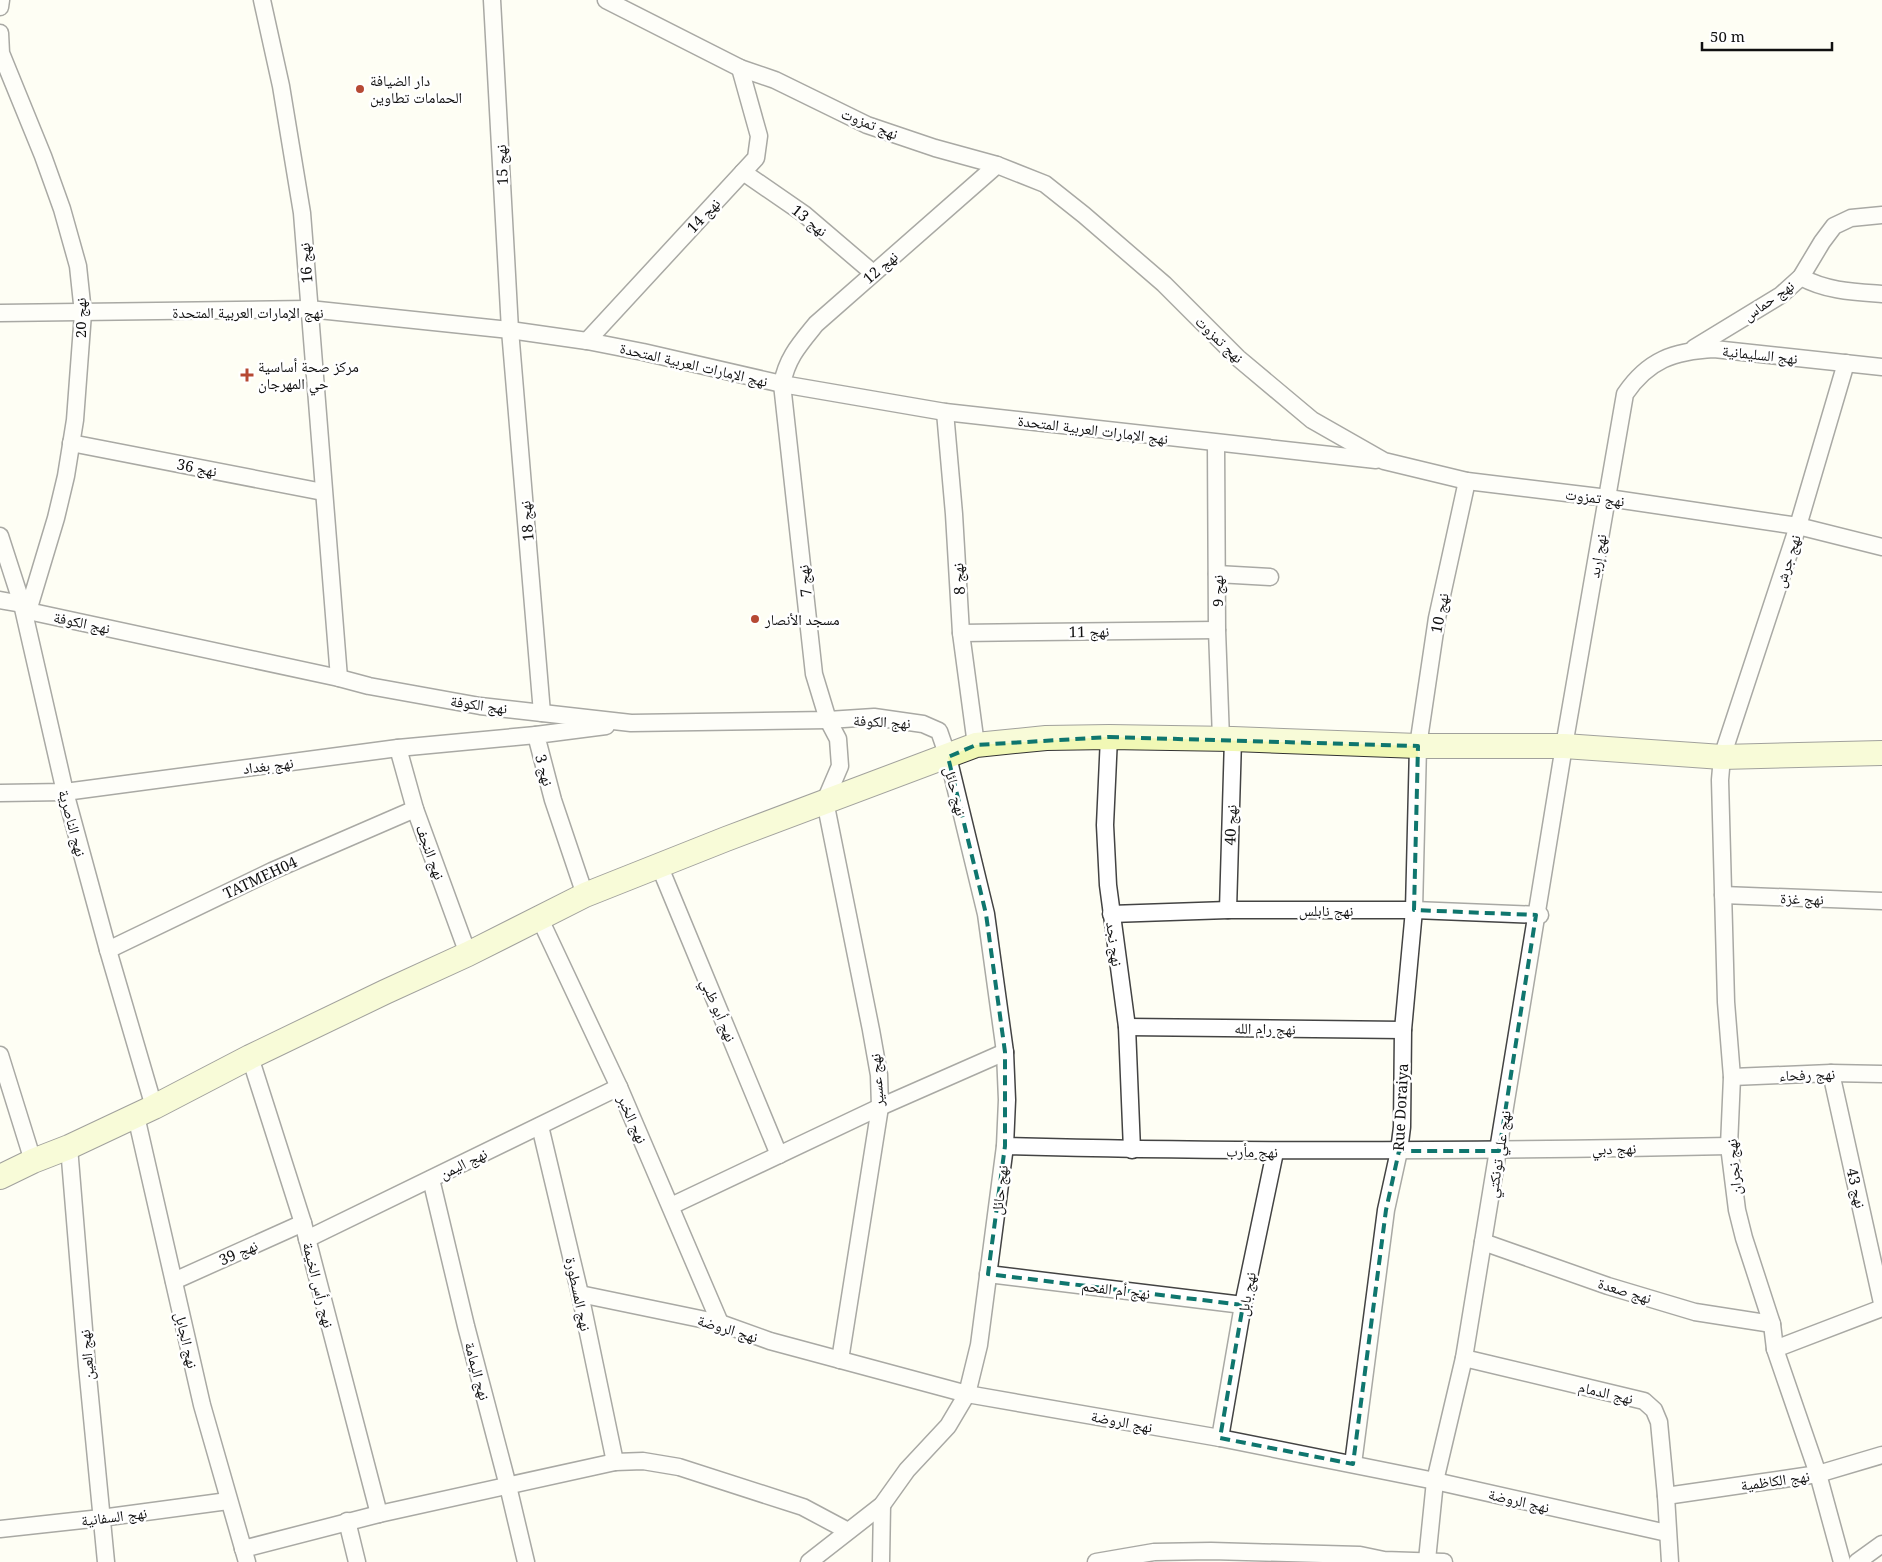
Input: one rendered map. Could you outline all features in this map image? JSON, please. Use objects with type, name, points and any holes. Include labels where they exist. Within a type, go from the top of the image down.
[{"type":"main road","points":[[0,1177],[145,1112],[250,1057],[468,954],[585,895],[659,865],[976,745],[1046,738],[1109,737],[1418,746],[1564,746],[1722,756],[1882,753]]},
{"type":"street","points":[[0,7],[1,0]]},
{"type":"street","name":"نهج 16","points":[[262,0],[281,86],[302,213],[339,678]]},
{"type":"street","name":"نهج 15","points":[[492,0],[510,330]]},
{"type":"street","name":"نهج تمزوت","points":[[606,0],[740,68],[775,80],[867,125],[935,148],[997,165],[1045,184],[1164,284],[1238,358],[1312,420],[1384,461],[1467,481],[1608,498],[1798,526],[1882,547]]},
{"type":"street","name":"نهج 20","points":[[0,33],[0,53],[43,156],[62,209],[78,266],[83,313],[75,420],[71,443],[56,518],[25,608]]},
{"type":"street","name":"نهج 14","points":[[587,341],[756,158],[759,136],[740,68]]},
{"type":"street","name":"نهج 12","points":[[782,384],[785,366],[799,344],[816,324],[997,165]]},
{"type":"street","name":"نهج 13","points":[[743,172],[804,214],[873,273]]},
{"type":"street","name":"نهج حماس","points":[[1691,350],[1781,295],[1801,277],[1834,226],[1851,218],[1882,215]]},
{"type":"street","points":[[1801,277],[1812,284],[1824,287],[1882,294]]},
{"type":"street","name":"نهج الإمارات العربية المتحدة","points":[[0,312],[83,313],[309,309],[510,330],[587,341],[782,384],[945,412],[1384,461]]},
{"type":"street","name":"نهج 18","points":[[510,330],[542,712]]},
{"type":"street","name":"نهج السليمانية","points":[[1643,371],[1671,356],[1691,350],[1714,348],[1882,367]]},
{"type":"street","name":"نهج جرش","points":[[1722,756],[1798,526],[1846,363]]},
{"type":"street","name":"نهج إربد","points":[[1564,746],[1625,394],[1643,371]]},
{"type":"street","name":"نهج 7","points":[[782,384],[814,674],[828,720],[838,739],[840,766],[825,802]]},
{"type":"street","name":"نهج 8","points":[[945,412],[954,514],[961,633],[976,745]]},
{"type":"street","name":"نهج 36","points":[[71,443],[324,492]]},
{"type":"street","name":"نهج 9","points":[[1216,443],[1217,630],[1227,739]]},
{"type":"street","name":"نهج 10","points":[[1418,746],[1437,618],[1467,481]]},
{"type":"street","name":"نهج الناصرية","points":[[0,536],[25,608],[65,792],[108,950],[145,1112]]},
{"type":"street","points":[[1217,574],[1270,577]]},
{"type":"street","name":"نهج الكوفة","points":[[0,600],[25,608],[369,686],[480,706],[631,723],[828,720],[874,717],[923,724],[939,730],[948,757]]},
{"type":"street","name":"نهج 11","points":[[961,633],[1217,630]]},
{"type":"street","name":"نهج 3","points":[[585,895],[553,800],[536,735],[631,723]]},
{"type":"street","name":"نهج بغداد","points":[[0,793],[65,792],[398,748],[536,735]]},
{"type":"street","name":"نهج نجد","points":[[1109,737],[1105,825],[1111,914],[1127,1027],[1132,1150]]},
{"type":"street","name":"نهج 40","points":[[1227,739],[1228,910]]},
{"type":"street","name":"Rue Doraiya","points":[[1352,1464],[1386,1210],[1399,1151],[1402,1127],[1403,1030],[1414,910],[1418,746]]},
{"type":"street","name":"نهج علي تونكتي","points":[[1427,1560],[1435,1481],[1464,1358],[1538,915],[1564,746]]},
{"type":"street","name":"نهج النجف","points":[[398,748],[415,809],[468,954]]},
{"type":"street","name":"نهج نجران","points":[[1722,756],[1720,780],[1726,1002],[1732,1077],[1729,1146],[1737,1210],[1744,1238],[1772,1324],[1775,1349],[1818,1474],[1842,1562]]},
{"type":"street","name":"نهج حائل","points":[[809,1562],[882,1505],[907,1470],[948,1426],[967,1394],[979,1345],[1005,1146],[1007,1100],[1005,1052],[986,914],[948,757]]},
{"type":"street","name":"نهج عسير","points":[[825,802],[871,1030],[879,1075],[880,1107],[840,1360]]},
{"type":"street","name":"TATMEH04","points":[[108,950],[272,871],[415,809]]},
{"type":"street","name":"نهج أبو ظبي","points":[[659,865],[779,1156]]},
{"type":"street","name":"نهج غزة","points":[[1723,895],[1882,901]]},
{"type":"street","name":"نهج نابلس","points":[[1111,914],[1228,910],[1414,910],[1538,915]]},
{"type":"street","name":"نهج الخبر","points":[[540,919],[619,1087],[720,1323]]},
{"type":"street","name":"نهج رام الله","points":[[1127,1027],[1403,1030]]},
{"type":"street","points":[[671,1206],[880,1107],[1005,1052]]},
{"type":"street","points":[[0,1055],[33,1161]]},
{"type":"street","name":"نهج رأس الخيمة","points":[[250,1057],[303,1223],[379,1514]]},
{"type":"street","name":"نهج رفحاء","points":[[1732,1077],[1831,1073],[1882,1074]]},
{"type":"street","name":"نهج 43","points":[[1831,1073],[1882,1303]]},
{"type":"street","name":"نهج اليمن","points":[[307,1239],[619,1087]]},
{"type":"street","name":"نهج الجابل","points":[[145,1112],[174,1281],[202,1405],[245,1556]]},
{"type":"street","name":"نهج المسطورة","points":[[540,1126],[580,1294],[615,1462]]},
{"type":"street","name":"نهج مأرب","points":[[1005,1146],[1275,1152],[1498,1151]]},
{"type":"street","name":"نهج دبي","points":[[1498,1151],[1729,1146]]},
{"type":"street","name":"نهج العين","points":[[69,1147],[106,1562]]},
{"type":"street","name":"نهج بابل","points":[[1220,1438],[1243,1305],[1275,1152]]},
{"type":"street","name":"نهج اليمامة","points":[[431,1179],[526,1562]]},
{"type":"street","name":"نهج 39","points":[[174,1281],[303,1223]]},
{"type":"street","name":"نهج صعدة","points":[[1483,1242],[1608,1286],[1696,1312],[1772,1324]]},
{"type":"street","name":"نهج أم الفحم","points":[[988,1274],[1243,1305]]},
{"type":"street","name":"نهج الروضة","points":[[580,1294],[720,1323],[770,1341],[967,1394],[1220,1438],[1352,1464],[1668,1533]]},
{"type":"street","points":[[1775,1349],[1882,1308]]},
{"type":"street","name":"نهج الدمام","points":[[1464,1358],[1644,1401],[1654,1410],[1659,1422],[1670,1562]]},
{"type":"street","name":"نهج الكاظمية","points":[[1666,1496],[1818,1474],[1882,1455]]},
{"type":"street","points":[[245,1556],[347,1522],[615,1462],[643,1461],[679,1467],[803,1507],[848,1531]]},
{"type":"street","name":"نهج السفانية","points":[[0,1529],[228,1501]]},
{"type":"street","points":[[881,1562],[882,1505]]},
{"type":"street","points":[[347,1522],[357,1562]]},
{"type":"street","points":[[1857,1562],[1882,1544]]},
{"type":"street","points":[[1096,1562],[1154,1552],[1211,1550],[1360,1555],[1384,1560],[1444,1562]]},
{"type":"highlighted area","points":[[1109,737],[1418,746],[1414,910],[1536,915],[1499,1151],[1399,1151],[1386,1210],[1353,1464],[1220,1438],[1243,1305],[988,1274],[1005,1146],[1005,1052],[986,914],[948,757],[976,745]]},
{"type":"place","name":"دار الضيافة الحمامات تطاوين","points":[[360,89]]},
{"type":"place","name":"مركز صحة أساسية حي المهرجان","points":[[247,375]]},
{"type":"place","name":"مسجد الأنصار","points":[[755,619]]}]
